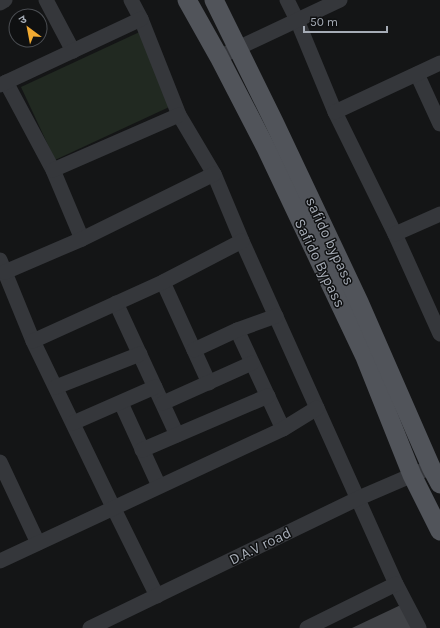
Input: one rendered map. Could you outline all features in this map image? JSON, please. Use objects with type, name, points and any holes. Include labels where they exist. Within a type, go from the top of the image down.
[{"type":"main road","name":"Safido Bypass","points":[[187,0],[219,57],[266,148],[365,357],[412,475],[440,531]]},
{"type":"main road","name":"safido bypass","points":[[214,0],[360,302],[431,467],[440,484]]},
{"type":"street","points":[[0,3],[6,0]]},
{"type":"street","points":[[46,0],[73,51]]},
{"type":"street","points":[[131,0],[141,19],[179,115],[214,174],[242,241],[359,498],[396,584],[419,628]]},
{"type":"street","points":[[287,0],[297,20],[335,112],[395,234],[440,334]]},
{"type":"street","points":[[219,57],[340,0]]},
{"type":"street","points":[[82,239],[53,170],[3,84],[141,19]]},
{"type":"street","points":[[335,112],[440,63]]},
{"type":"street","points":[[417,74],[440,124]]},
{"type":"street","points":[[53,170],[179,115]]},
{"type":"street","points":[[158,596],[112,507],[33,341],[3,266],[82,239],[214,174]]},
{"type":"street","points":[[395,234],[440,214]]},
{"type":"street","points":[[33,341],[163,282],[242,241]]},
{"type":"street","points":[[163,282],[209,383]]},
{"type":"street","points":[[116,303],[177,435]]},
{"type":"street","points":[[194,350],[237,330],[276,316]]},
{"type":"street","points":[[237,330],[283,429]]},
{"type":"street","points":[[56,387],[140,354]]},
{"type":"street","points":[[162,403],[252,363]]},
{"type":"street","points":[[73,423],[155,387]]},
{"type":"street","points":[[142,450],[268,396]]},
{"type":"street","points":[[120,403],[159,486]]},
{"type":"street","points":[[0,561],[112,507],[283,429],[317,408]]},
{"type":"street","points":[[0,462],[3,477],[38,543]]},
{"type":"street","name":"D.A.V road","points":[[90,628],[359,498],[431,467]]},
{"type":"street","points":[[307,628],[396,584]]},
{"type":"shaded area","points":[[146,29],[180,102],[55,160],[21,87]]},
{"type":"building","points":[[405,603],[412,628],[352,628]]}]
